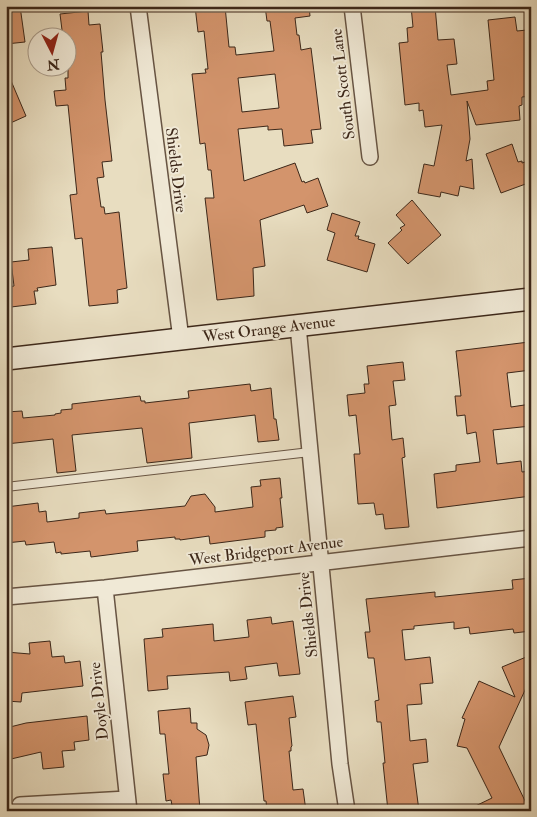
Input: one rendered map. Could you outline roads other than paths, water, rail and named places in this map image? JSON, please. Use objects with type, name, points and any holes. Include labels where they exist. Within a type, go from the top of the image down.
[{"type":"street","name":"Shields Drive","points":[[138,6],[181,339]]},
{"type":"street","name":"South Scott Lane","points":[[352,6],[370,157]]},
{"type":"street","name":"West Orange Avenue","points":[[6,359],[531,299]]},
{"type":"street","name":"Shields Drive","points":[[298,326],[340,764],[347,811]]},
{"type":"street","name":"West Bridgeport Avenue","points":[[6,597],[105,588],[531,538]]},
{"type":"street","name":"Doyle Drive","points":[[105,588],[128,805]]},
{"type":"street","points":[[20,805],[128,805]]},
{"type":"lane","points":[[6,488],[310,452]]}]
